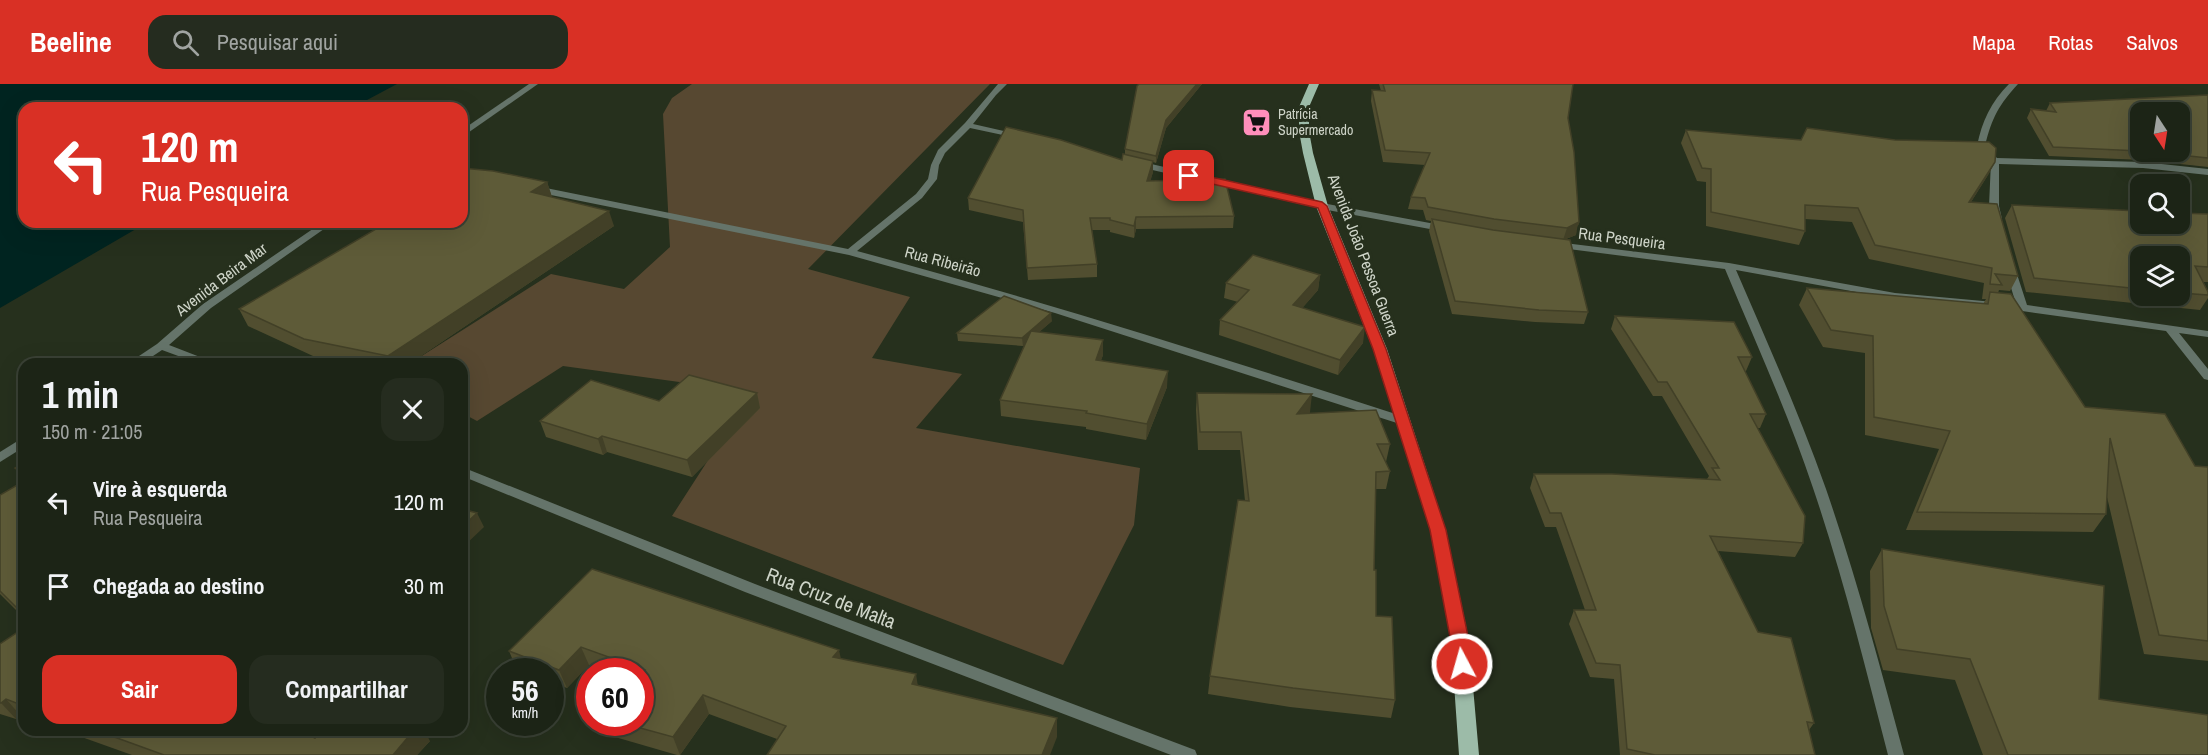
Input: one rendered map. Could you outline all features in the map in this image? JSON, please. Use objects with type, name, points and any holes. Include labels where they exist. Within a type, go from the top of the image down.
[{"type":"main road","name":"Avenida João Pessoa Guerra","points":[[1314,84],[1304,107],[1305,131],[1322,206],[1380,349],[1438,530],[1460,641],[1469,755]]},
{"type":"street","points":[[468,130],[534,84]]},
{"type":"street","points":[[849,252],[920,196],[932,179],[941,152],[1003,84]]},
{"type":"street","points":[[2000,227],[1994,206],[1995,161],[1981,146],[1987,117],[2000,97],[2014,84]]},
{"type":"street","points":[[968,125],[1025,138]]},
{"type":"street","points":[[1995,161],[2143,165],[2208,172]]},
{"type":"street","points":[[1128,162],[1322,206],[1458,231]]},
{"type":"street","name":"Rua Ribeirão","points":[[529,188],[849,252],[992,290],[1094,320],[1404,421]]},
{"type":"street","name":"Avenida Beira Mar","points":[[143,358],[161,346],[207,306],[320,228]]},
{"type":"street","name":"Rua Pesqueira","points":[[1547,244],[1729,266],[1894,296],[2022,308],[2208,334]]},
{"type":"street","points":[[2007,258],[2022,308]]},
{"type":"street","points":[[1729,266],[1818,486],[1849,580],[1896,755]]},
{"type":"street","points":[[2170,329],[2208,377]]},
{"type":"street","points":[[161,346],[193,358]]},
{"type":"street","points":[[0,458],[18,445]]},
{"type":"street","name":"Rua Cruz de Malta","points":[[468,473],[739,584],[1189,755]]},
{"type":"shaded area","points":[[692,84],[990,84],[808,269],[910,297],[872,358],[962,374],[916,428],[1140,468],[1134,525],[1063,665],[672,516],[752,392],[563,366],[477,421],[468,416],[468,358],[418,358],[551,274],[624,289],[670,247],[663,114],[672,98]]},
{"type":"water","points":[[0,84],[397,84],[363,102],[18,102],[18,228],[138,228],[0,308]]},
{"type":"building","points":[[1139,84],[1197,84],[1166,120],[1156,156],[1125,149]]},
{"type":"building","points":[[1383,84],[1573,84],[1568,118],[1574,152],[1579,222],[1567,228],[1494,219],[1428,207],[1425,198],[1411,197],[1430,153],[1385,150],[1372,90],[1385,91]]},
{"type":"building","points":[[2208,95],[2208,158],[2190,156],[2190,102],[2130,102],[2130,151],[2053,147],[2031,109],[2056,112],[2050,103]]},
{"type":"building","points":[[1006,127],[1061,140],[1122,160],[1123,154],[1153,161],[1147,181],[1225,179],[1234,216],[1136,217],[1134,226],[1110,220],[1110,218],[1090,218],[1097,264],[1027,268],[1023,210],[968,198]]},
{"type":"building","points":[[1807,128],[1895,140],[1989,142],[1996,148],[1995,162],[1969,202],[1997,204],[2018,276],[1995,274],[2002,285],[1990,284],[1992,268],[1875,245],[1858,208],[1805,205],[1805,231],[1711,212],[1711,169],[1702,168],[1686,130],[1801,140]]},
{"type":"building","points":[[468,169],[493,171],[547,182],[531,192],[609,211],[388,356],[304,339],[239,309],[378,228],[468,228]]},
{"type":"building","points":[[2012,205],[2130,211],[2130,234],[2190,234],[2190,213],[2208,214],[2208,267],[2195,266],[2208,295],[2190,294],[2190,246],[2130,246],[2130,288],[2034,278]]},
{"type":"building","points":[[1432,219],[1570,240],[1588,312],[1539,310],[1455,301]]},
{"type":"building","points":[[1253,255],[1320,275],[1293,305],[1365,327],[1340,360],[1220,320],[1249,290],[1226,283]]},
{"type":"building","points":[[1807,288],[1988,304],[1990,292],[2011,294],[2085,407],[2165,414],[2195,466],[2208,467],[2208,641],[2159,635],[2110,438],[2106,514],[1917,512],[1950,431],[1874,417],[1873,336],[1831,330]]},
{"type":"building","points":[[1004,296],[1051,313],[1022,338],[957,333]]},
{"type":"building","points":[[1615,316],[1734,322],[1752,357],[1738,357],[1766,414],[1750,414],[1805,516],[1803,543],[1710,536],[1758,632],[1791,638],[1814,723],[1807,722],[1815,755],[1655,755],[1627,749],[1620,665],[1596,663],[1574,610],[1596,610],[1561,513],[1550,513],[1534,474],[1612,474],[1720,480],[1712,468],[1719,468],[1667,382],[1658,382]]},
{"type":"building","points":[[1031,331],[1103,340],[1096,360],[1168,371],[1147,424],[1086,413],[1087,411],[1000,400]]},
{"type":"building","points":[[689,375],[757,393],[687,460],[602,436],[598,439],[540,421],[591,380],[659,401]]},
{"type":"building","points":[[1197,393],[1312,394],[1297,414],[1376,410],[1390,444],[1377,444],[1390,471],[1376,472],[1374,570],[1376,570],[1376,616],[1392,617],[1395,700],[1210,676],[1238,500],[1249,501],[1241,432],[1200,432]]},
{"type":"building","points":[[18,484],[18,609],[0,591],[0,495]]},
{"type":"building","points":[[468,511],[477,513],[468,521]]},
{"type":"building","points":[[1882,549],[2104,586],[2099,699],[2208,715],[2208,755],[2008,755],[1970,659],[1897,649],[1884,606]]},
{"type":"building","points":[[592,569],[839,650],[833,657],[916,674],[912,684],[1057,718],[1042,755],[767,755],[786,726],[703,695],[673,737],[654,732],[654,658],[612,658],[581,647],[564,665],[564,658],[527,658],[509,651]]},
{"type":"building","points":[[18,632],[18,704],[6,699],[0,703],[0,644]]},
{"type":"building","points":[[112,736],[311,736],[315,738],[317,736],[409,736],[393,755],[164,755]]},
{"type":"place","name":"Patrícia Supermercado","points":[[1257,122]]},
{"type":"route","points":[[1189,176],[1322,206],[1380,349],[1438,530],[1460,641],[1462,664]]}]
